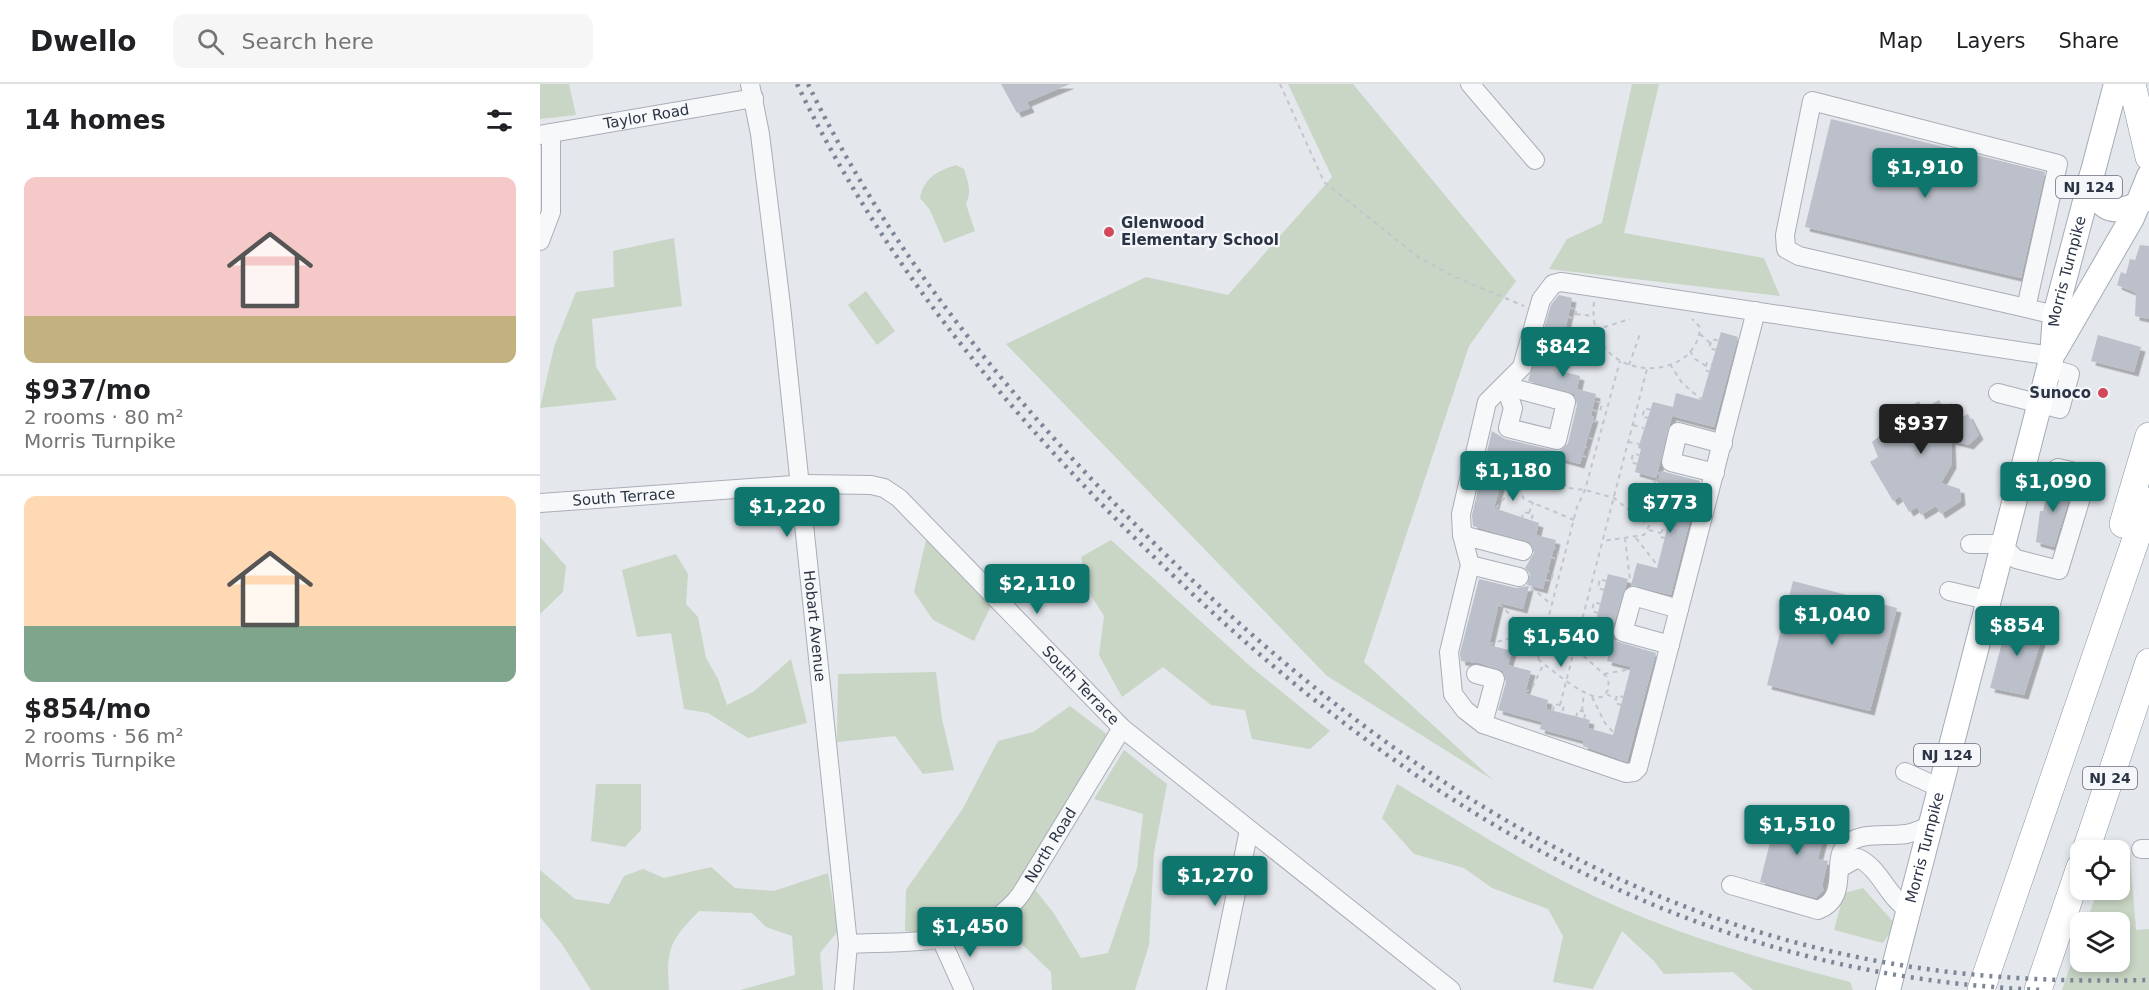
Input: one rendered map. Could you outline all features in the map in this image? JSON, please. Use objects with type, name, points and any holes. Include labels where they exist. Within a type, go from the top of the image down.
[{"type":"highway","points":[[2132,84],[2149,157]]},
{"type":"highway","points":[[2028,854],[2149,436]]},
{"type":"highway","points":[[1981,990],[2149,501]]},
{"type":"highway","name":"NJ 24","points":[[2089,840],[2149,662]]},
{"type":"highway","points":[[2038,990],[2070,896]]},
{"type":"main road","name":"Morris Turnpike","points":[[1888,990],[1938,787],[2050,362],[2055,315],[2116,84]]},
{"type":"main road","name":"Morris Turnpike","points":[[2050,362],[2139,204],[2149,176]]},
{"type":"main road","points":[[2091,177],[2098,198],[2106,207],[2119,211],[2139,204]]},
{"type":"street","points":[[1470,84],[1535,160]]},
{"type":"street","name":"Taylor Road","points":[[545,134],[752,91]]},
{"type":"street","name":"Hobart Avenue","points":[[752,91],[781,304],[848,944],[844,990]]},
{"type":"street","points":[[2026,308],[2058,164],[1812,101],[1785,235],[1786,249],[1799,256],[2055,315]]},
{"type":"street","points":[[540,241],[551,212],[545,134]]},
{"type":"street","points":[[1756,311],[1638,768],[1634,772],[1626,772],[1483,724],[1465,711],[1453,694],[1449,652],[1470,565],[1462,535],[1461,514],[1487,402],[1522,367],[1541,300],[1553,284],[1561,282],[1756,311],[2050,362]]},
{"type":"street","points":[[1504,386],[1566,402],[1557,440],[1508,428],[1513,408],[1504,386]]},
{"type":"street","points":[[1998,393],[2039,403]]},
{"type":"street","points":[[1715,473],[1671,462],[1678,432],[1723,444]]},
{"type":"street","points":[[1970,544],[2059,570],[2083,491],[2080,476],[2058,468],[2043,477],[2021,471]]},
{"type":"street","name":"South Terrace","points":[[540,503],[800,484],[871,485],[884,488],[898,498],[1122,728],[1249,830],[1431,984],[1451,990]]},
{"type":"street","points":[[1462,535],[1523,551]]},
{"type":"street","points":[[1470,565],[1520,577]]},
{"type":"street","points":[[1949,591],[1987,600]]},
{"type":"street","points":[[1670,645],[1623,632],[1633,596],[1679,609]]},
{"type":"street","points":[[1476,674],[1495,679],[1483,724]]},
{"type":"street","name":"North Road","points":[[848,944],[941,939],[993,922],[1010,909],[1122,728]]},
{"type":"street","points":[[1905,772],[1938,787]]},
{"type":"street","points":[[1731,885],[1818,910],[1829,906],[1834,897],[1840,868],[1840,854],[1847,844],[1855,840],[1906,834],[1928,827]]},
{"type":"street","points":[[1216,990],[1249,830]]},
{"type":"street","points":[[1840,868],[1858,858],[1867,862],[1888,892],[1908,909]]},
{"type":"street","points":[[941,939],[964,990]]},
{"type":"path","points":[[1280,84],[1324,182],[1418,257],[1508,301]]},
{"type":"path","points":[[1596,287],[1593,316],[1595,329],[1604,347],[1620,361],[1629,365],[1647,369],[1670,364],[1690,351],[1700,334],[1700,327],[1692,319]]},
{"type":"path","points":[[1568,316],[1574,318],[1576,314],[1577,309],[1570,308]]},
{"type":"path","points":[[1576,314],[1593,316]]},
{"type":"path","points":[[1569,336],[1576,336],[1630,319]]},
{"type":"path","points":[[1562,339],[1568,341],[1571,332],[1564,330]]},
{"type":"path","points":[[1629,365],[1640,334]]},
{"type":"path","points":[[1700,334],[1710,343]]},
{"type":"path","points":[[1716,350],[1709,348],[1710,343],[1712,339],[1719,341]]},
{"type":"path","points":[[1558,367],[1577,366],[1587,362],[1604,347]]},
{"type":"path","points":[[1690,351],[1695,359],[1706,366]]},
{"type":"path","points":[[1538,658],[1564,556],[1585,490],[1620,361]]},
{"type":"path","points":[[1710,372],[1704,370],[1707,362],[1712,364]]},
{"type":"path","points":[[1670,364],[1682,383],[1701,399]]},
{"type":"path","points":[[1560,705],[1647,369]]},
{"type":"path","points":[[1593,410],[1600,412],[1602,403],[1595,401]]},
{"type":"path","points":[[1601,407],[1607,409]]},
{"type":"path","points":[[1649,418],[1642,417],[1644,408],[1651,410]]},
{"type":"path","points":[[1636,411],[1643,413]]},
{"type":"path","points":[[1593,421],[1603,423]]},
{"type":"path","points":[[1633,425],[1644,428]]},
{"type":"path","points":[[1589,438],[1599,440]]},
{"type":"path","points":[[1557,440],[1559,448],[1557,458],[1566,488]]},
{"type":"path","points":[[1628,442],[1639,444]]},
{"type":"path","points":[[1582,456],[1588,457],[1589,453],[1590,448],[1584,447]]},
{"type":"path","points":[[1589,453],[1595,454]]},
{"type":"path","points":[[1637,464],[1631,462],[1633,454],[1639,455]]},
{"type":"path","points":[[1624,456],[1632,458]]},
{"type":"path","points":[[1508,461],[1513,480],[1521,487]]},
{"type":"path","points":[[1536,465],[1535,471],[1544,474],[1545,468]]},
{"type":"path","points":[[1632,511],[1657,479],[1660,469]]},
{"type":"path","points":[[1537,485],[1539,472]]},
{"type":"path","points":[[1574,520],[1521,496],[1521,487],[1527,483],[1585,490],[1614,498],[1647,522],[1648,530],[1644,535],[1602,541]]},
{"type":"path","points":[[1496,508],[1506,496],[1520,492]]},
{"type":"path","points":[[1640,517],[1656,512],[1675,500]]},
{"type":"path","points":[[1529,513],[1533,502]]},
{"type":"path","points":[[1522,519],[1523,512],[1529,513],[1533,514],[1531,521]]},
{"type":"path","points":[[1665,538],[1660,537],[1662,528],[1667,530]]},
{"type":"path","points":[[1648,530],[1661,533]]},
{"type":"path","points":[[1635,537],[1645,546],[1658,566]]},
{"type":"path","points":[[1625,538],[1630,578]]},
{"type":"path","points":[[1551,557],[1557,559],[1559,550],[1554,549]]},
{"type":"path","points":[[1558,554],[1564,556]]},
{"type":"path","points":[[1545,580],[1551,581],[1553,573],[1548,572]]},
{"type":"path","points":[[1520,577],[1520,583],[1536,590],[1552,605]]},
{"type":"path","points":[[1552,577],[1558,579]]},
{"type":"path","points":[[1604,590],[1598,588],[1600,579],[1606,581]]},
{"type":"path","points":[[1592,582],[1599,584]]},
{"type":"path","points":[[1598,613],[1592,611],[1594,602],[1600,604]]},
{"type":"path","points":[[1499,604],[1517,622],[1548,620]]},
{"type":"path","points":[[1586,605],[1593,607]]},
{"type":"path","points":[[1517,622],[1512,630],[1513,637],[1544,663],[1592,696],[1598,698],[1607,694]]},
{"type":"path","points":[[1592,636],[1586,634],[1588,625],[1594,627]]},
{"type":"path","points":[[1580,628],[1587,630]]},
{"type":"path","points":[[1489,644],[1513,637]]},
{"type":"path","points":[[1575,648],[1610,683],[1607,694]]},
{"type":"path","points":[[1525,692],[1532,688],[1544,663]]},
{"type":"path","points":[[1603,674],[1631,669]]},
{"type":"path","points":[[1582,711],[1584,691]]},
{"type":"path","points":[[1607,694],[1616,700],[1615,703],[1621,705]]},
{"type":"path","points":[[1616,700],[1617,695],[1623,697]]},
{"type":"path","points":[[1592,696],[1605,723],[1614,733]]},
{"type":"path","points":[[1553,711],[1554,704],[1560,705],[1564,706],[1562,713]]},
{"type":"path","points":[[1576,717],[1578,710],[1586,712],[1584,719]]},
{"type":"green space","points":[[540,84],[569,84],[576,115],[540,119]]},
{"type":"green space","points":[[1288,84],[1353,84],[1516,281],[1469,346],[1364,662],[1493,780],[1327,676],[1006,344],[1146,277],[1228,295],[1332,177]]},
{"type":"green space","points":[[1632,84],[1659,84],[1624,233],[1764,258],[1780,296],[1549,269],[1567,239],[1602,223]]},
{"type":"green space","points":[[956,165],[964,169],[967,178],[969,191],[966,204],[975,231],[944,243],[930,210],[920,198],[925,185],[932,176]]},
{"type":"green space","points":[[674,238],[682,306],[592,319],[596,367],[617,400],[540,408],[554,347],[576,292],[614,287],[613,251]]},
{"type":"green space","points":[[866,291],[895,331],[877,345],[848,305]]},
{"type":"green space","points":[[540,537],[566,566],[563,592],[540,614]]},
{"type":"green space","points":[[926,540],[991,606],[974,641],[933,620],[914,592]]},
{"type":"green space","points":[[1111,540],[1250,666],[1330,731],[1310,749],[1252,739],[1245,710],[1211,705],[1163,667],[1122,697],[1099,655],[1104,616],[1089,592],[1081,557]]},
{"type":"green space","points":[[676,554],[688,574],[686,604],[698,617],[706,658],[718,679],[727,705],[753,692],[791,659],[807,723],[748,738],[708,713],[684,709],[671,633],[637,637],[622,570]]},
{"type":"green space","points":[[936,672],[942,719],[954,770],[923,774],[895,736],[837,742],[838,674]]},
{"type":"green space","points":[[1070,706],[1108,735],[1010,903],[974,924],[928,935],[905,931],[906,890],[962,810],[998,741],[1033,732]]},
{"type":"green space","points":[[1124,750],[1167,784],[1154,853],[1149,945],[1135,990],[1052,990],[1051,972],[1005,928],[1033,887],[1053,912],[1081,958],[1108,953],[1137,868],[1143,814],[1094,799]]},
{"type":"green space","points":[[596,784],[641,784],[641,830],[625,847],[591,841]]},
{"type":"green space","points":[[1397,784],[1524,860],[1601,899],[1706,940],[1850,982],[1853,990],[1753,990],[1733,972],[1664,974],[1653,960],[1622,931],[1593,989],[1553,982],[1563,936],[1548,909],[1492,888],[1464,868],[1414,854],[1382,818]]},
{"type":"green space","points":[[2130,854],[2136,930],[2149,929],[2149,990],[2062,990],[2070,967],[2070,972],[2130,972],[2130,912],[2090,912],[2094,900],[2130,900]]},
{"type":"green space","points":[[711,867],[735,888],[774,891],[828,873],[838,931],[820,953],[823,990],[740,990],[795,975],[792,936],[766,927],[752,913],[699,911],[682,930],[672,946],[668,964],[669,990],[591,990],[562,944],[540,917],[540,870],[575,899],[609,904],[624,876],[643,869],[664,878]]},
{"type":"green space","points":[[1863,888],[1896,925],[1883,943],[1834,930],[1844,893]]},
{"type":"building","points":[[1001,84],[1070,84],[1027,102],[1030,108],[1017,113]]},
{"type":"building","points":[[1831,119],[2045,172],[2021,278],[1805,227]]},
{"type":"building","points":[[2140,245],[2149,246],[2149,319],[2135,316],[2136,293],[2117,285],[2121,272],[2126,274],[2130,259],[2135,260]]},
{"type":"building","points":[[1559,295],[1572,298],[1557,370],[1580,376],[1577,389],[1596,394],[1591,416],[1594,417],[1580,464],[1558,458],[1560,451],[1568,443],[1577,405],[1574,394],[1528,381],[1551,305]]},
{"type":"building","points":[[1721,332],[1738,337],[1714,427],[1672,416],[1656,478],[1635,472],[1641,449],[1638,448],[1653,402],[1673,407],[1676,393],[1701,400]]},
{"type":"building","points":[[2098,335],[2141,347],[2134,372],[2091,361]]},
{"type":"building","points":[[1939,400],[1944,408],[1951,403],[1960,418],[1968,414],[1979,435],[1969,445],[1951,440],[1952,464],[1941,483],[1960,489],[1961,501],[1941,514],[1936,506],[1921,515],[1917,507],[1909,512],[1900,496],[1893,501],[1870,462],[1878,457],[1872,442],[1883,433],[1879,425],[1919,401],[1923,409]]},
{"type":"building","points":[[1492,431],[1505,439],[1557,451],[1552,470],[1507,461],[1494,508],[1539,523],[1536,535],[1556,540],[1543,589],[1527,585],[1530,574],[1525,568],[1534,553],[1530,543],[1473,526],[1472,515]]},
{"type":"building","points":[[1661,471],[1700,481],[1671,595],[1631,585],[1637,563],[1657,568],[1675,498],[1655,493]]},
{"type":"building","points":[[2060,480],[2071,485],[2071,493],[2054,547],[2036,542],[2040,511],[2043,511],[2048,490]]},
{"type":"building","points":[[1608,574],[1628,579],[1612,629],[1612,640],[1656,653],[1627,762],[1583,746],[1584,741],[1540,729],[1542,722],[1498,710],[1506,682],[1503,671],[1479,663],[1461,661],[1460,653],[1479,579],[1516,588],[1529,586],[1523,609],[1499,603],[1489,645],[1512,651],[1508,665],[1531,671],[1525,693],[1548,700],[1546,709],[1590,720],[1588,728],[1613,735],[1631,667],[1607,661],[1610,648],[1590,643]]},
{"type":"building","points":[[1793,581],[1897,608],[1870,711],[1767,685]]},
{"type":"building","points":[[2008,620],[2045,628],[2024,695],[1990,688]]},
{"type":"building","points":[[1794,810],[1827,821],[1818,859],[1828,861],[1822,886],[1824,890],[1816,898],[1760,882],[1776,819],[1791,823]]},
{"type":"railway","points":[[797,84],[829,146],[900,261],[938,315],[1023,419],[1116,519],[1214,614],[1317,702],[1423,780],[1535,848],[1652,904],[1775,947],[1906,977],[2044,990]]},
{"type":"railway","points":[[808,84],[839,145],[910,259],[949,313],[1034,416],[1126,515],[1210,597],[1298,674],[1390,745],[1486,808],[1586,863],[1692,909],[1802,944],[1919,968],[1976,975],[2091,981],[2149,980]]},
{"type":"place","name":"Glenwood Elementary School","points":[[1109,232]]},
{"type":"place","name":"Sunoco","points":[[2103,393]]}]
